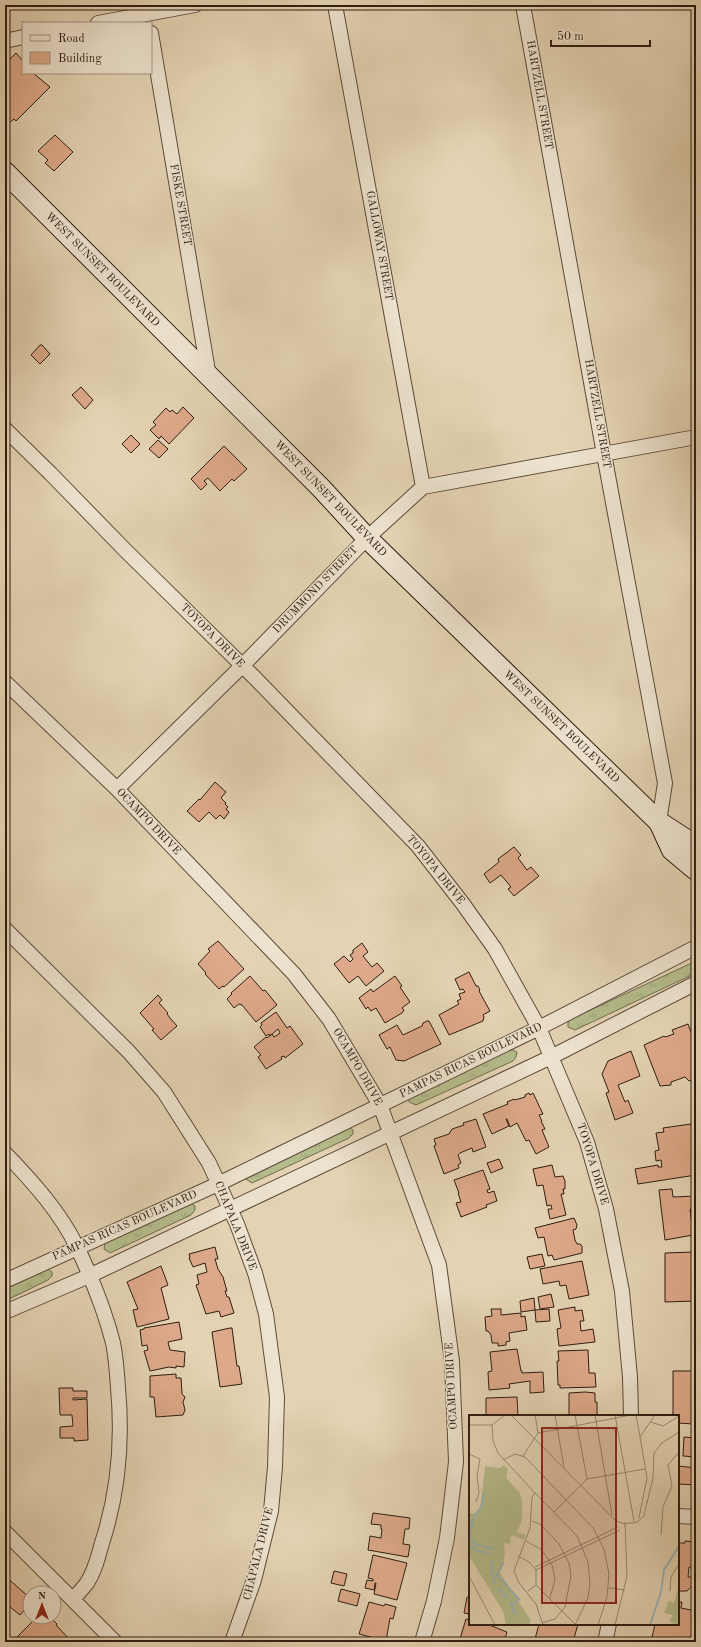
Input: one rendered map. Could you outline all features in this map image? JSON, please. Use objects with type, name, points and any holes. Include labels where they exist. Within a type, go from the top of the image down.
[{"type":"main road","name":"WEST SUNSET BOULEVARD","points":[[5,172],[321,488],[367,538],[659,822],[696,846]]},
{"type":"main road","name":"WEST SUNSET BOULEVARD","points":[[659,822],[672,850],[696,870]]},
{"type":"street","points":[[104,22],[195,5]]},
{"type":"street","name":"GALLOWAY STREET","points":[[335,5],[422,487]]},
{"type":"street","name":"HARTZELL STREET","points":[[523,5],[664,783],[659,822]]},
{"type":"street","points":[[5,41],[22,37]]},
{"type":"street","name":"FISKE STREET","points":[[152,39],[209,377]]},
{"type":"street","name":"TOYOPA DRIVE","points":[[5,429],[242,666],[418,846],[464,904],[495,949],[539,1028],[587,1142],[606,1209],[622,1291],[630,1377],[631,1415]]},
{"type":"street","points":[[422,487],[696,436]]},
{"type":"street","name":"DRUMMOND STREET","points":[[117,789],[242,666],[367,538],[422,487]]},
{"type":"street","name":"OCAMPO DRIVE","points":[[5,682],[117,789],[294,974],[329,1019],[380,1105],[439,1265],[452,1361],[456,1462],[447,1538],[434,1601],[422,1642]]},
{"type":"street","name":"CHAPALA DRIVE","points":[[5,929],[129,1052],[164,1092],[209,1163],[230,1209],[255,1273],[266,1314],[277,1397],[275,1467],[271,1511],[254,1580],[232,1642]]},
{"type":"street","name":"PAMPAS RICAS BOULEVARD","points":[[5,1281],[218,1184],[539,1028],[696,947]]},
{"type":"street","points":[[5,1312],[90,1276],[551,1056],[696,983]]},
{"type":"street","points":[[5,1153],[35,1184],[78,1248],[90,1276],[113,1343],[121,1422],[117,1487],[108,1525],[95,1568],[87,1582],[73,1599]]},
{"type":"street","points":[[679,1516],[696,1517]]},
{"type":"street","points":[[5,1532],[115,1642]]},
{"type":"street","points":[[605,1642],[609,1625]]},
{"type":"green space","points":[[696,961],[696,973],[575,1030],[568,1027],[569,1020]]},
{"type":"green space","points":[[509,1050],[517,1052],[513,1061],[416,1105],[409,1102],[409,1098]]},
{"type":"green space","points":[[349,1127],[353,1130],[353,1134],[349,1138],[252,1183],[246,1179],[245,1176]]},
{"type":"green space","points":[[191,1204],[195,1206],[195,1210],[191,1215],[110,1253],[104,1249],[105,1242]]},
{"type":"green space","points":[[44,1269],[48,1269],[52,1272],[52,1276],[48,1280],[5,1301],[5,1288]]},
{"type":"building","points":[[16,53],[22,60],[22,74],[34,74],[50,87],[16,121],[14,119],[9,123],[5,119],[5,64]]},
{"type":"building","points":[[55,135],[73,152],[54,171],[45,163],[48,160],[38,151]]},
{"type":"building","points":[[40,345],[42,345],[50,354],[40,364],[31,355]]},
{"type":"building","points":[[81,387],[93,400],[85,409],[72,395]]},
{"type":"building","points":[[183,407],[194,418],[169,444],[161,436],[159,439],[150,430],[156,425],[153,422],[166,408],[170,412],[172,410],[177,414]]},
{"type":"building","points":[[131,435],[140,444],[131,453],[122,444]]},
{"type":"building","points":[[158,440],[168,449],[159,458],[149,449]]},
{"type":"building","points":[[224,446],[247,469],[234,481],[232,479],[220,491],[208,478],[204,481],[207,484],[201,490],[191,479]]},
{"type":"building","points":[[215,782],[226,792],[221,798],[226,803],[225,804],[228,807],[226,809],[229,812],[224,819],[220,815],[216,819],[209,812],[199,822],[187,811],[199,799],[200,800]]},
{"type":"building","points":[[514,847],[521,855],[518,858],[527,870],[531,867],[539,876],[514,896],[508,889],[511,887],[501,875],[490,883],[484,874],[499,862],[498,859]]},
{"type":"building","points":[[218,941],[244,969],[224,987],[223,986],[219,989],[198,964],[210,951],[208,949]]},
{"type":"building","points":[[362,943],[368,952],[363,956],[372,967],[377,963],[384,971],[366,986],[358,976],[349,983],[334,964],[344,956],[350,962],[353,959],[350,955],[353,953],[353,950]]},
{"type":"building","points":[[469,972],[476,986],[478,986],[479,991],[490,1011],[483,1015],[483,1021],[449,1035],[439,1015],[459,1004],[457,1001],[461,999],[459,994],[465,992],[463,989],[460,990],[455,979]]},
{"type":"building","points":[[250,976],[263,991],[265,990],[277,1005],[256,1022],[242,1005],[239,1004],[234,1008],[227,999],[232,994],[231,993]]},
{"type":"building","points":[[395,976],[410,1002],[402,1008],[404,1010],[402,1013],[385,1023],[376,1008],[371,1011],[368,1007],[366,1009],[359,998],[371,989],[373,992]]},
{"type":"building","points":[[158,995],[162,1000],[159,1003],[177,1026],[161,1040],[152,1030],[154,1029],[140,1013]]},
{"type":"building","points":[[276,1012],[287,1028],[290,1026],[303,1044],[285,1058],[284,1056],[281,1057],[282,1059],[266,1069],[258,1057],[261,1055],[254,1047],[266,1037],[267,1038],[270,1036],[269,1034],[266,1036],[260,1027],[262,1025],[261,1023]],"holes":[[[278,1029],[280,1033],[274,1037],[272,1034]]]},
{"type":"building","points":[[429,1021],[441,1044],[404,1061],[396,1060],[390,1047],[387,1049],[379,1035],[397,1025],[403,1035],[422,1026],[423,1023]]},
{"type":"building","points":[[688,1024],[696,1045],[696,1078],[689,1081],[685,1077],[671,1082],[671,1085],[660,1086],[644,1045],[664,1036],[674,1034],[672,1030]]},
{"type":"building","points":[[631,1051],[640,1076],[618,1085],[625,1102],[628,1100],[633,1113],[615,1120],[606,1093],[609,1092],[602,1074],[608,1061]]},
{"type":"building","points":[[529,1093],[530,1095],[533,1093],[543,1114],[539,1115],[545,1129],[542,1130],[549,1147],[536,1154],[529,1140],[526,1141],[517,1123],[510,1127],[506,1119],[509,1126],[492,1134],[483,1114],[508,1104],[507,1102],[514,1099],[525,1097],[525,1095]]},
{"type":"building","points":[[476,1119],[486,1147],[473,1152],[472,1148],[460,1153],[458,1155],[461,1163],[458,1165],[459,1168],[444,1174],[434,1146],[436,1145],[434,1139],[449,1134],[452,1129],[464,1125],[463,1123]]},
{"type":"building","points":[[691,1124],[693,1136],[695,1136],[696,1139],[696,1147],[694,1147],[696,1175],[638,1184],[635,1169],[658,1165],[658,1167],[662,1167],[661,1160],[656,1161],[655,1151],[659,1150],[656,1133],[664,1132],[663,1128]]},
{"type":"building","points":[[499,1159],[503,1168],[491,1173],[487,1163]]},
{"type":"building","points":[[552,1165],[555,1177],[563,1176],[565,1181],[565,1189],[563,1189],[564,1194],[561,1194],[566,1215],[550,1219],[548,1209],[552,1209],[551,1205],[547,1206],[543,1185],[537,1186],[533,1169]]},
{"type":"building","points":[[483,1170],[490,1189],[487,1190],[488,1193],[494,1191],[497,1201],[486,1205],[487,1207],[461,1217],[456,1203],[461,1202],[454,1180]]},
{"type":"building","points":[[672,1189],[673,1197],[696,1196],[696,1209],[690,1209],[693,1235],[665,1240],[659,1190]]},
{"type":"building","points":[[574,1218],[577,1225],[576,1229],[573,1230],[575,1240],[577,1244],[582,1246],[582,1253],[554,1260],[552,1255],[548,1256],[544,1237],[538,1238],[535,1228]]},
{"type":"building","points":[[215,1247],[218,1259],[215,1259],[218,1269],[223,1277],[227,1291],[225,1291],[227,1297],[229,1297],[234,1313],[221,1317],[219,1311],[206,1314],[196,1285],[199,1284],[197,1275],[207,1272],[205,1263],[193,1267],[189,1258],[189,1254]]},
{"type":"building","points":[[696,1252],[696,1301],[665,1302],[665,1253]]},
{"type":"building","points":[[542,1254],[545,1266],[530,1269],[527,1257]]},
{"type":"building","points":[[582,1261],[589,1295],[569,1299],[566,1285],[560,1286],[559,1281],[543,1284],[540,1269]]},
{"type":"building","points":[[161,1266],[168,1285],[161,1288],[169,1319],[137,1327],[133,1310],[138,1309],[127,1282]]},
{"type":"building","points":[[551,1294],[554,1307],[540,1309],[538,1297]]},
{"type":"building","points":[[534,1298],[535,1310],[521,1312],[520,1301]]},
{"type":"building","points":[[575,1307],[575,1311],[582,1310],[584,1321],[580,1321],[581,1331],[593,1329],[595,1342],[559,1346],[557,1329],[561,1328],[558,1310]]},
{"type":"building","points":[[491,1309],[501,1309],[501,1315],[521,1313],[521,1317],[525,1316],[527,1330],[509,1333],[510,1341],[506,1342],[506,1345],[498,1346],[498,1343],[492,1343],[491,1335],[488,1331],[486,1331],[485,1317],[492,1316]]},
{"type":"building","points":[[549,1309],[550,1321],[536,1322],[535,1310]]},
{"type":"building","points":[[179,1322],[182,1339],[168,1342],[170,1350],[185,1352],[184,1367],[176,1366],[176,1368],[169,1367],[150,1371],[144,1351],[148,1350],[147,1345],[142,1346],[140,1330]]},
{"type":"building","points":[[232,1328],[237,1366],[239,1366],[242,1384],[220,1387],[212,1332]]},
{"type":"building","points":[[517,1349],[522,1373],[543,1372],[544,1392],[530,1393],[530,1381],[509,1384],[510,1388],[489,1390],[488,1372],[492,1371],[490,1352]]},
{"type":"building","points":[[588,1350],[589,1373],[595,1373],[596,1387],[560,1388],[560,1385],[558,1385],[558,1351]]},
{"type":"building","points":[[673,1371],[696,1371],[696,1418],[694,1418],[693,1424],[679,1423],[679,1415],[672,1415]]},
{"type":"building","points":[[176,1374],[176,1378],[181,1378],[182,1394],[185,1397],[183,1402],[185,1410],[183,1415],[156,1417],[154,1397],[150,1397],[150,1376]]},
{"type":"building","points":[[59,1388],[73,1388],[73,1391],[87,1391],[87,1398],[73,1398],[73,1400],[87,1399],[88,1440],[74,1441],[74,1438],[60,1438],[60,1427],[73,1426],[72,1415],[60,1415]]},
{"type":"building","points":[[569,1393],[595,1393],[597,1415],[569,1415]]},
{"type":"building","points":[[517,1397],[518,1415],[486,1415],[486,1398]]},
{"type":"building","points":[[684,1437],[696,1438],[696,1457],[683,1456]]},
{"type":"building","points":[[679,1466],[696,1468],[696,1485],[679,1484]]},
{"type":"building","points":[[373,1513],[410,1518],[409,1529],[405,1529],[403,1544],[410,1545],[408,1557],[368,1550],[370,1536],[381,1538],[381,1525],[371,1524]]},
{"type":"building","points":[[685,1541],[696,1542],[696,1568],[689,1567],[688,1577],[692,1577],[692,1586],[687,1591],[679,1591],[679,1543],[685,1543]]},
{"type":"building","points":[[373,1555],[407,1563],[397,1600],[374,1594],[376,1583],[374,1590],[365,1588],[367,1580],[373,1581],[373,1579],[368,1578]]},
{"type":"building","points":[[334,1571],[347,1574],[344,1586],[331,1583]]},
{"type":"building","points":[[5,1576],[22,1591],[22,1613],[20,1615],[5,1603]]},
{"type":"building","points":[[341,1589],[360,1594],[357,1606],[338,1601]]},
{"type":"building","points":[[467,1597],[469,1598],[469,1614],[464,1613]]},
{"type":"building","points":[[369,1602],[384,1606],[385,1604],[396,1607],[393,1619],[390,1618],[386,1641],[359,1634]]},
{"type":"building","points":[[679,1602],[682,1602],[681,1608],[696,1611],[696,1626],[694,1625],[690,1642],[651,1642],[655,1625],[679,1625]]},
{"type":"building","points":[[466,1619],[469,1620],[469,1625],[490,1625],[507,1632],[504,1642],[459,1642]]},
{"type":"building","points":[[29,1625],[56,1625],[72,1642],[46,1642],[42,1638],[39,1642],[22,1642],[17,1637]]},
{"type":"building","points":[[539,1625],[578,1625],[573,1642],[539,1642],[539,1640],[535,1639]]},
{"type":"building","points":[[355,1638],[366,1642],[354,1642]]}]
